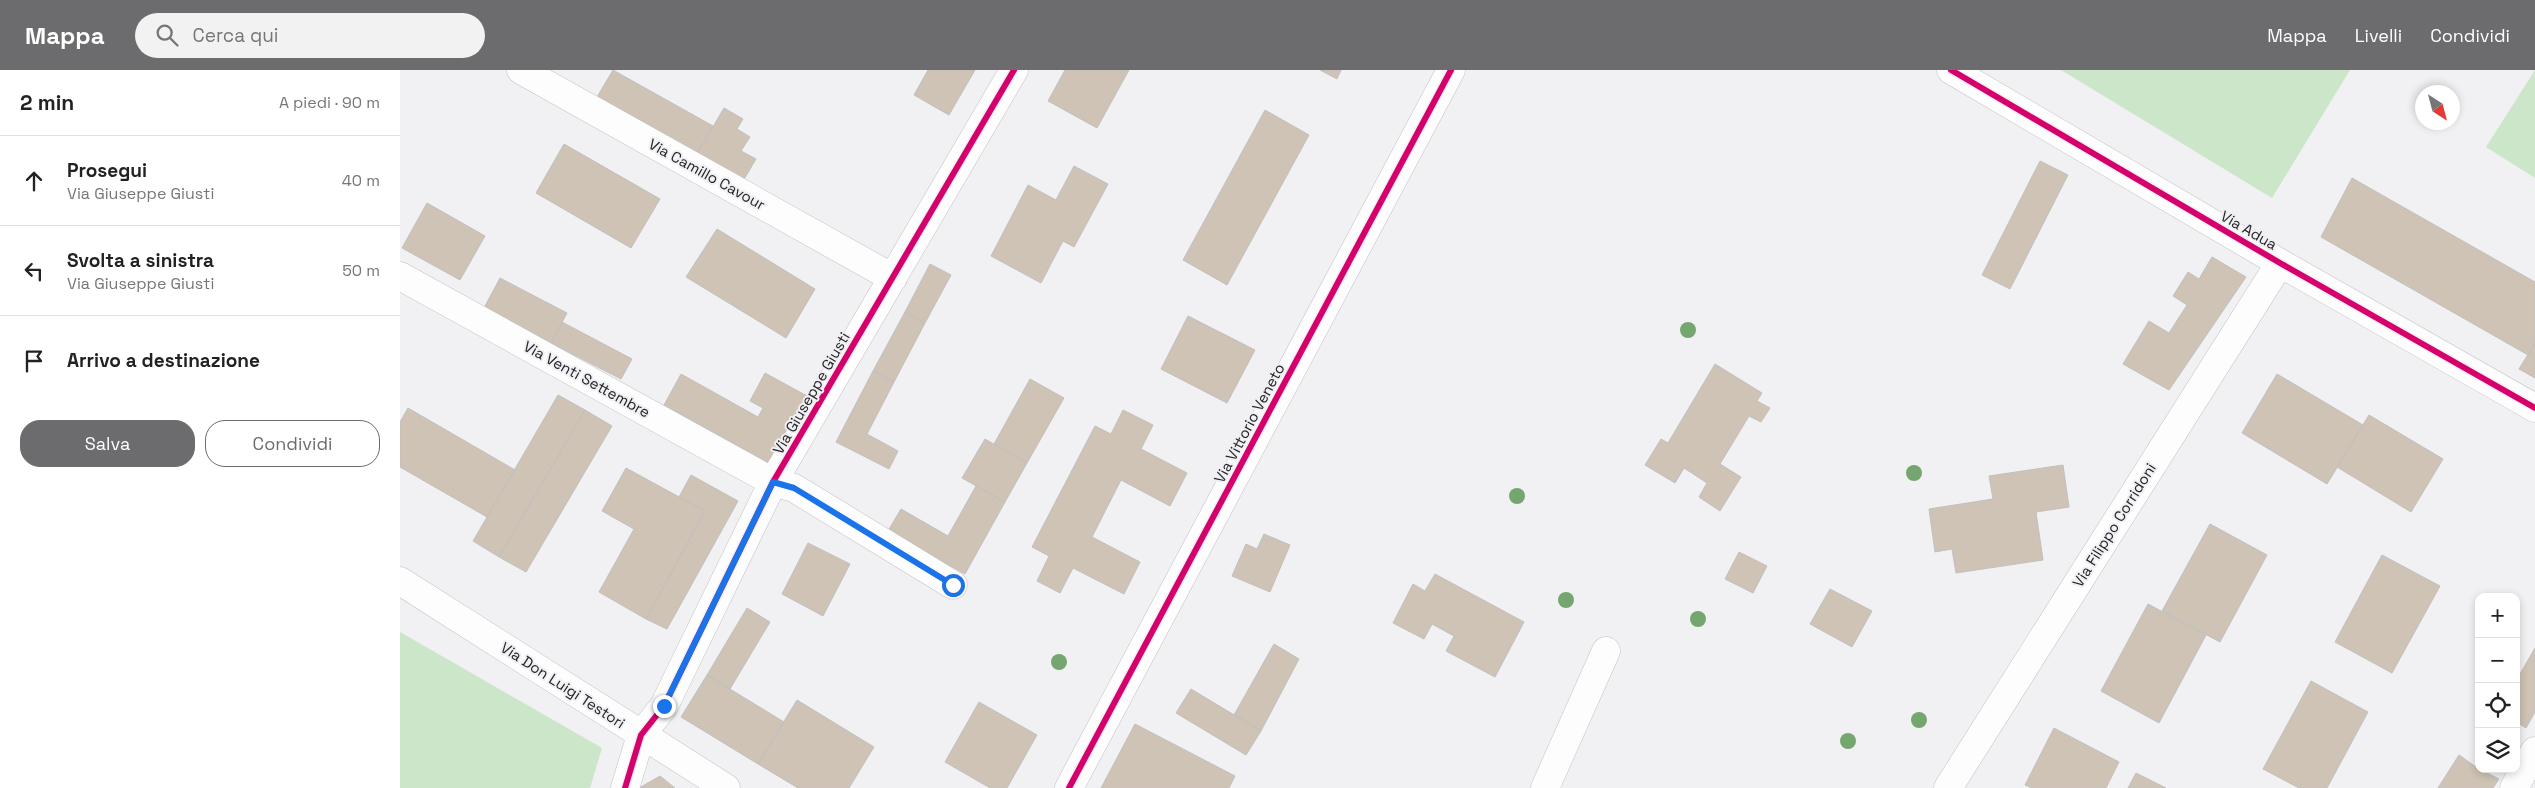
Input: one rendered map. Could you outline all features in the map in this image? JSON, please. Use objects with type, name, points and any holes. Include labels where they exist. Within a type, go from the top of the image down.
[{"type":"street","name":"Via Camillo Cavour","points":[[521,70],[893,278]]},
{"type":"street","name":"Via Giuseppe Giusti","points":[[641,735],[664,706],[773,482],[1014,70]]},
{"type":"street","name":"Via Vittorio Veneto","points":[[1068,788],[1451,70]]},
{"type":"street","name":"Via Adua","points":[[1951,70],[1990,80],[2280,263],[2535,408]]},
{"type":"street","name":"Via Filippo Corridoni","points":[[1948,788],[2280,263]]},
{"type":"street","name":"Via Venti Settembre","points":[[400,276],[773,482]]},
{"type":"street","points":[[773,482],[794,488],[953,585]]},
{"type":"street","name":"Via Don Luigi Testori","points":[[400,581],[726,788]]},
{"type":"street","points":[[1545,788],[1606,651]]},
{"type":"street","points":[[625,788],[641,735]]},
{"type":"street","points":[[2514,788],[2535,751]]},
{"type":"green space","points":[[2061,70],[2350,70],[2272,198]]},
{"type":"green space","points":[[2535,70],[2535,178],[2486,147]]},
{"type":"green space","points":[[400,632],[602,748],[590,788],[400,788]]},
{"type":"building","points":[[613,70],[713,126],[697,154],[597,97]]},
{"type":"building","points":[[928,70],[975,70],[949,115],[914,95]]},
{"type":"building","points":[[1065,70],[1129,70],[1097,128],[1048,101]]},
{"type":"building","points":[[1320,70],[1341,70],[1337,79]]},
{"type":"building","points":[[724,108],[743,119],[737,129],[750,137],[741,151],[756,159],[743,181],[697,154]]},
{"type":"building","points":[[1265,110],[1309,135],[1227,285],[1183,260]]},
{"type":"building","points":[[564,144],[660,199],[631,248],[536,193]]},
{"type":"building","points":[[2040,161],[2068,175],[2010,289],[1982,275]]},
{"type":"building","points":[[1074,166],[1108,184],[1074,247],[1063,241],[1041,283],[991,256],[1028,185],[1056,200]]},
{"type":"building","points":[[2352,178],[2535,282],[2535,343],[2528,355],[2321,237]]},
{"type":"building","points":[[427,203],[485,236],[460,280],[402,248]]},
{"type":"building","points":[[717,229],[815,289],[786,338],[686,277]]},
{"type":"building","points":[[2212,257],[2246,277],[2169,390],[2123,364],[2149,321],[2169,333],[2187,305],[2173,296],[2188,272],[2199,279]]},
{"type":"building","points":[[930,264],[951,275],[925,323],[905,312]]},
{"type":"building","points":[[500,278],[567,313],[551,343],[484,308]]},
{"type":"building","points":[[905,312],[925,323],[894,382],[873,371]]},
{"type":"building","points":[[1188,316],[1255,350],[1227,403],[1161,369]]},
{"type":"building","points":[[562,322],[632,359],[621,379],[551,343]]},
{"type":"building","points":[[2535,343],[2535,378],[2519,369]]},
{"type":"building","points":[[1715,364],[1762,393],[1757,401],[1770,408],[1761,422],[1749,416],[1720,464],[1741,477],[1720,511],[1699,497],[1707,483],[1684,468],[1675,483],[1645,465],[1661,439],[1668,443]]},
{"type":"building","points":[[873,371],[894,382],[867,434],[898,451],[889,469],[836,442]]},
{"type":"building","points":[[765,373],[809,397],[771,464],[664,405],[681,374],[758,417],[763,408],[750,401]]},
{"type":"building","points":[[2277,374],[2363,425],[2327,484],[2242,433]]},
{"type":"building","points":[[1030,379],[1064,398],[1027,463],[994,444]]},
{"type":"building","points":[[558,395],[585,410],[499,557],[473,541]]},
{"type":"building","points":[[408,408],[515,470],[487,517],[400,467],[400,422]]},
{"type":"building","points":[[585,410],[612,426],[526,572],[499,557]]},
{"type":"building","points":[[1123,410],[1153,425],[1141,449],[1187,473],[1170,506],[1121,480],[1092,537],[1140,562],[1124,594],[1073,568],[1060,593],[1037,581],[1049,556],[1032,547],[1095,426],[1111,434]]},
{"type":"building","points":[[2369,415],[2443,459],[2411,512],[2337,467]]},
{"type":"building","points":[[985,439],[1027,463],[1005,502],[962,478]]},
{"type":"building","points":[[2063,465],[2069,507],[2036,512],[2043,560],[1956,573],[1952,549],[1935,552],[1929,509],[1993,499],[1989,476]]},
{"type":"building","points":[[626,468],[705,511],[646,619],[599,592],[634,529],[602,511]]},
{"type":"building","points":[[691,475],[738,501],[667,629],[646,619],[705,511],[679,497]]},
{"type":"building","points":[[976,486],[1005,502],[965,574],[888,531],[901,509],[948,536]]},
{"type":"building","points":[[2210,524],[2267,555],[2220,642],[2162,611]]},
{"type":"building","points":[[1264,534],[1290,545],[1270,592],[1232,576],[1246,544],[1257,549]]},
{"type":"building","points":[[808,543],[850,564],[823,616],[782,594]]},
{"type":"building","points":[[1739,552],[1767,566],[1753,593],[1725,579]]},
{"type":"building","points":[[2382,555],[2440,586],[2392,673],[2335,642]]},
{"type":"building","points":[[1435,574],[1524,622],[1495,677],[1446,651],[1454,636],[1432,624],[1424,639],[1393,623],[1413,584],[1425,591]]},
{"type":"building","points":[[1830,589],[1872,611],[1852,647],[1810,624]]},
{"type":"building","points":[[2148,604],[2206,635],[2159,723],[2101,691]]},
{"type":"building","points":[[747,608],[770,622],[730,689],[707,675]]},
{"type":"building","points":[[1274,644],[1299,659],[1261,731],[1234,715]]},
{"type":"building","points":[[2535,648],[2535,712],[2526,728],[2520,724],[2520,674]]},
{"type":"building","points":[[707,675],[784,722],[758,764],[681,717]]},
{"type":"building","points":[[2311,681],[2368,712],[2327,788],[2299,788],[2263,769]]},
{"type":"building","points":[[1191,689],[1261,731],[1246,755],[1176,713]]},
{"type":"building","points":[[797,700],[874,747],[849,788],[798,788],[758,764]]},
{"type":"building","points":[[979,702],[1037,735],[1007,788],[990,788],[945,762]]},
{"type":"building","points":[[1135,724],[1235,776],[1229,788],[1101,788]]},
{"type":"building","points":[[2054,728],[2119,762],[2106,788],[2032,788],[2025,785]]},
{"type":"building","points":[[2459,755],[2475,766],[2475,773],[2487,773],[2499,779],[2493,788],[2438,788]]},
{"type":"building","points":[[2136,773],[2166,788],[2128,788]]},
{"type":"building","points":[[660,776],[675,788],[639,788]]},
{"type":"cycle path","points":[[625,788],[641,735],[664,706],[773,482],[1014,70]]},
{"type":"cycle path","points":[[1069,788],[1451,70]]},
{"type":"cycle path","points":[[1951,70],[2280,263],[2535,408]]},
{"type":"route","points":[[664,706],[773,482],[794,488],[953,585]]}]
